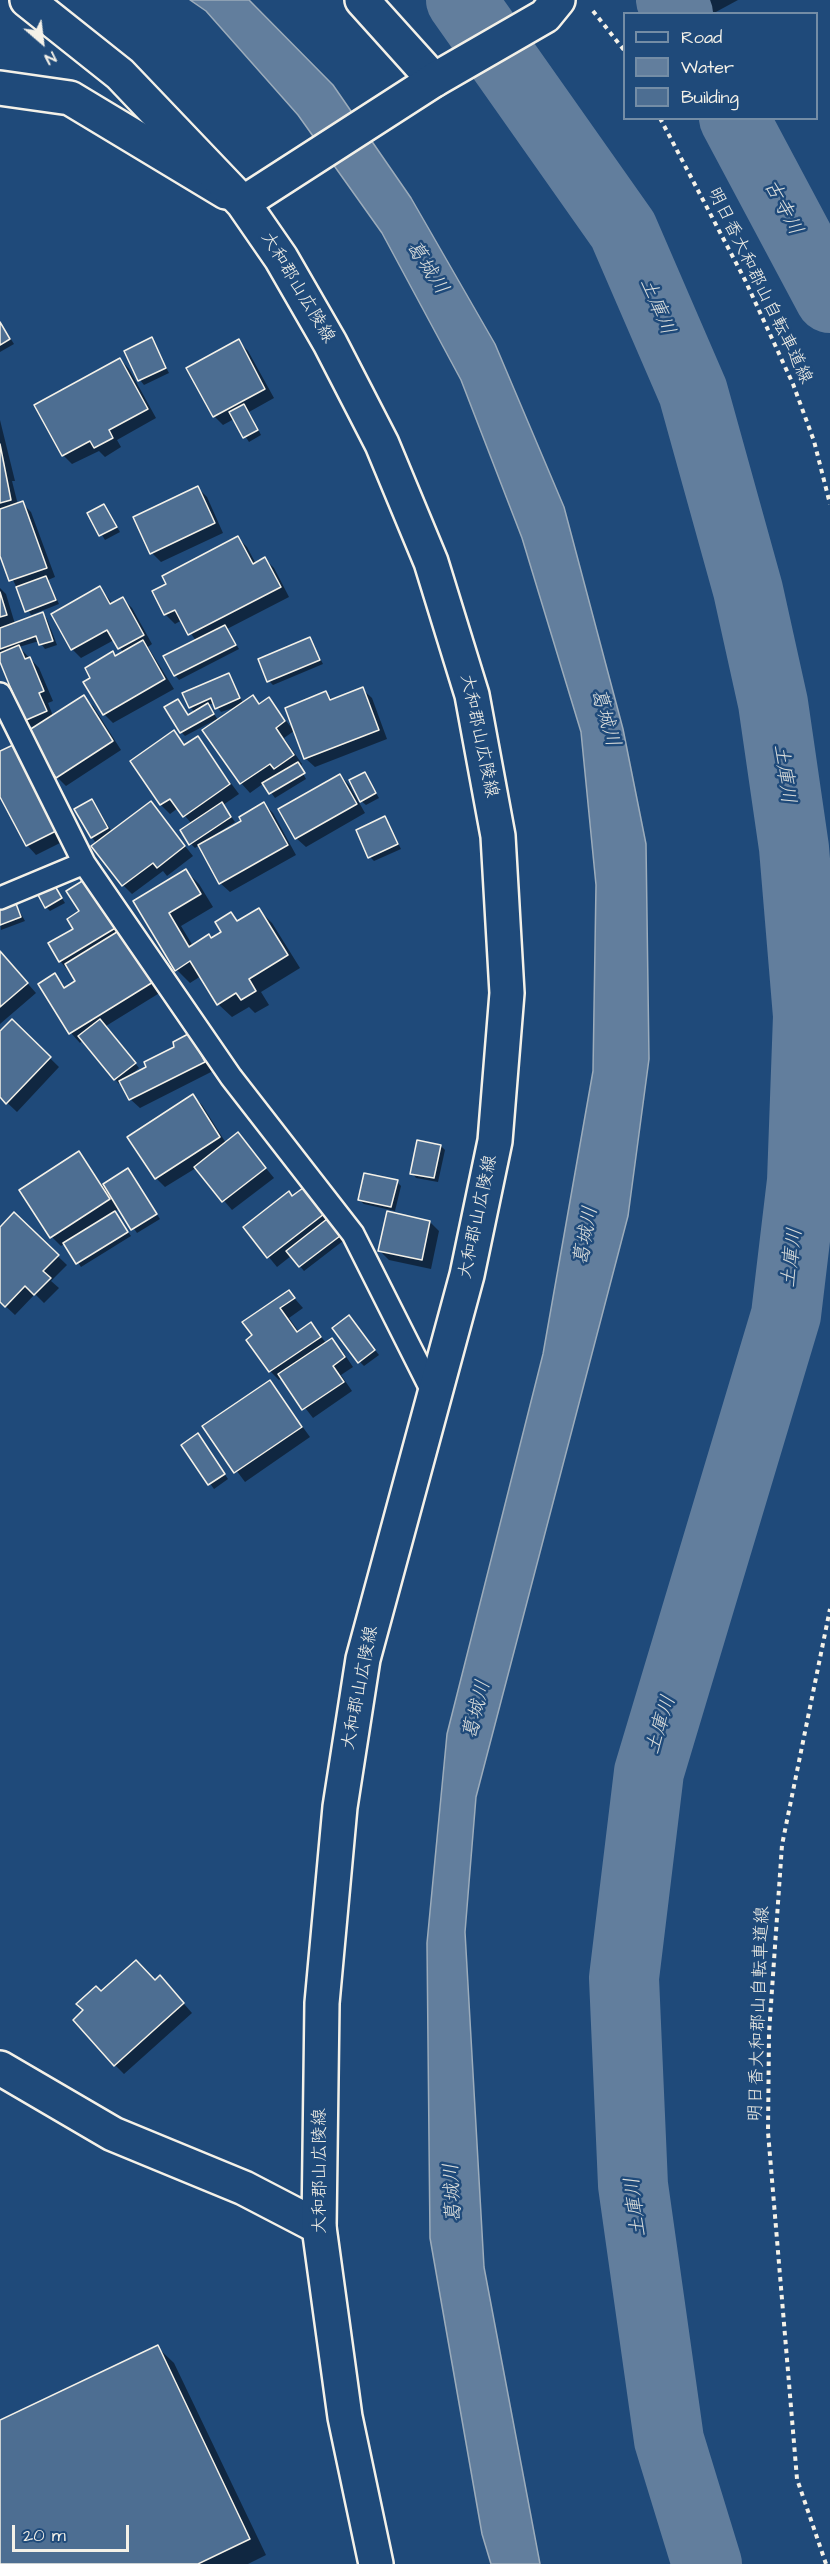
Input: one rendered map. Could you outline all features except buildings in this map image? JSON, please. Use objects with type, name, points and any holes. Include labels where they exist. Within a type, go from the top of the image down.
[{"type":"main road","name":"大和郡山広陵線","points":[[27,0],[120,74],[243,203],[281,258],[330,343],[382,444],[431,562],[472,695],[498,836],[507,993],[495,1141],[467,1275],[363,1659],[340,1807],[322,2003],[319,2227],[345,2417],[376,2564]]},
{"type":"main road","points":[[362,0],[434,80]]},
{"type":"main road","points":[[0,88],[70,98],[243,203],[434,80],[562,7]]},
{"type":"main road","points":[[0,2068],[113,2134],[244,2188],[319,2227]]},
{"type":"lane","points":[[0,694],[84,863],[231,1077],[353,1234],[434,1395]]},
{"type":"lane","points":[[0,898],[84,863]]},
{"type":"path","points":[[562,7],[593,10],[623,49]]},
{"type":"path","name":"明日香大和郡山自転車道線","points":[[661,120],[745,280],[793,384],[814,441],[830,504]]},
{"type":"path","name":"明日香大和郡山自転車道線","points":[[826,2564],[797,2479],[768,2132],[768,2033],[782,1845],[830,1608]]},
{"type":"water","name":"葛城川","points":[[190,0],[249,0],[333,85],[411,198],[495,344],[564,507],[623,729],[646,844],[649,1059],[628,1216],[476,1797],[465,1932],[484,2267],[540,2564],[491,2564],[482,2534],[430,2238],[427,1943],[447,1734],[543,1354],[593,1071],[596,885],[581,732],[522,538],[461,380],[382,233],[298,115],[206,11]]},
{"type":"waterway","name":"土庫川","points":[[461,0],[623,230],[693,392],[748,590],[773,703],[794,848],[808,1016],[802,1181],[786,1315],[649,1772],[624,1978],[633,2185],[669,2440],[707,2564]]},
{"type":"waterway","name":"古寺川","points":[[671,0],[677,12]]},
{"type":"waterway","name":"古寺川","points":[[735,120],[830,298]]}]
